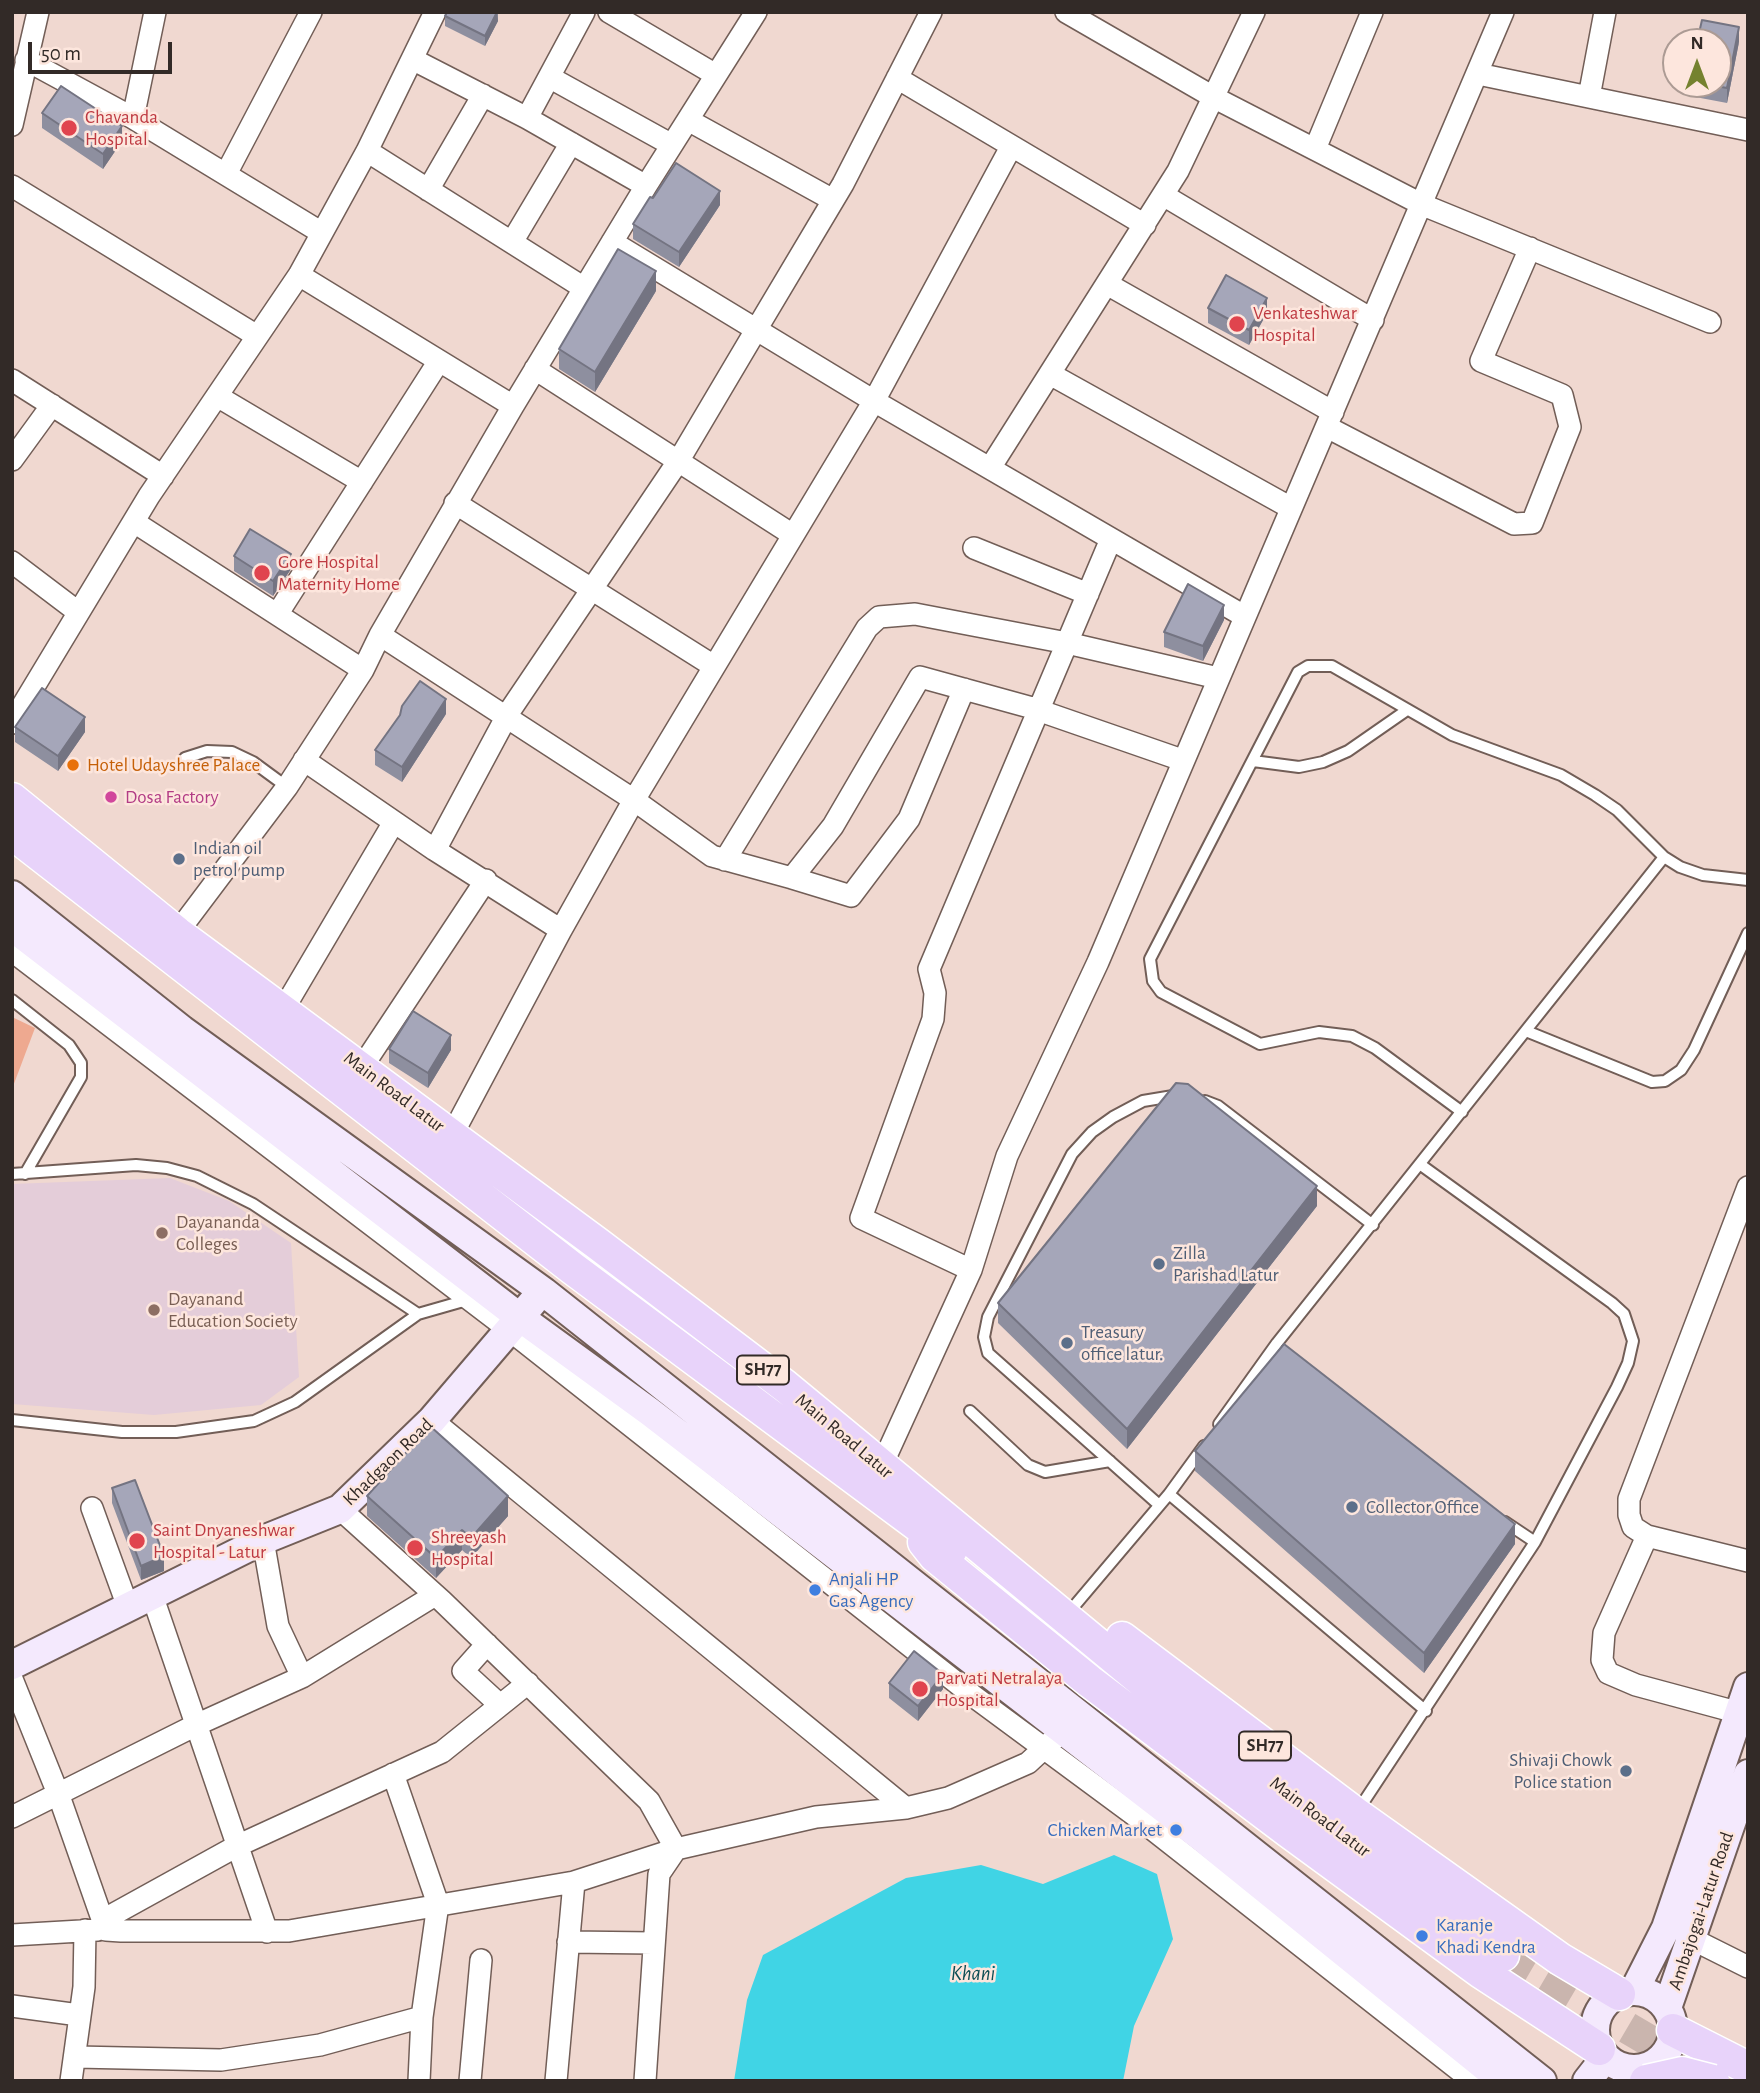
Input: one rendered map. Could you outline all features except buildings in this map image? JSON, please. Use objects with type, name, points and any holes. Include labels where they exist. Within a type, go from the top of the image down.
[{"type":"main road","name":"Main Road Latur","points":[[12,799],[177,933],[362,1067],[785,1386],[881,1467],[909,1504]]},
{"type":"main road","name":"Main Road Latur","points":[[12,833],[572,1268],[909,1504],[1159,1695],[1497,1960]]},
{"type":"main road","name":"SH77","points":[[909,1504],[974,1524],[1356,1814],[1560,1959],[1626,1992]]},
{"type":"main road","name":"SH77","points":[[909,1504],[935,1556],[1089,1681],[1481,1972],[1602,2053]]},
{"type":"main road","points":[[1670,2019],[1748,2068]]},
{"type":"main road","points":[[1646,2076],[1682,2073],[1713,2081]]},
{"type":"street","points":[[12,125],[38,12]]},
{"type":"street","points":[[133,118],[155,12]]},
{"type":"street","points":[[226,174],[311,12]]},
{"type":"street","points":[[12,723],[163,476],[299,275],[367,151],[435,12]]},
{"type":"street","points":[[609,12],[716,75]]},
{"type":"street","points":[[177,933],[287,787],[363,670],[455,503],[491,447],[535,369],[646,186],[757,12]]},
{"type":"street","points":[[435,850],[507,717],[678,461],[833,200],[931,12]]},
{"type":"street","points":[[1066,12],[1215,98],[1423,205],[1710,322]]},
{"type":"street","points":[[990,468],[1163,195],[1215,98],[1254,12]]},
{"type":"street","points":[[1315,149],[1371,12]]},
{"type":"street","points":[[881,1467],[971,1270],[1007,1156],[1098,962],[1503,12]]},
{"type":"street","points":[[1589,97],[1605,12]]},
{"type":"street","points":[[527,118],[577,14]]},
{"type":"street","points":[[412,59],[527,118],[646,186]]},
{"type":"street","points":[[26,60],[133,118],[322,233]]},
{"type":"street","points":[[1478,74],[1748,130]]},
{"type":"street","points":[[549,77],[672,145]]},
{"type":"street","points":[[897,78],[1144,225]]},
{"type":"street","points":[[428,190],[483,95]]},
{"type":"street","points":[[688,120],[833,200]]},
{"type":"street","points":[[512,242],[571,143]]},
{"type":"street","points":[[452,1135],[634,800],[712,665],[874,401],[1011,147]]},
{"type":"street","points":[[367,151],[584,288]]},
{"type":"street","points":[[12,186],[257,337]]},
{"type":"street","points":[[1163,195],[1373,320]]},
{"type":"street","points":[[612,242],[874,401],[1244,616]]},
{"type":"street","points":[[1107,284],[1330,420],[1514,524],[1532,523],[1570,426],[1562,394],[1481,361],[1530,248]]},
{"type":"street","points":[[299,275],[513,406]]},
{"type":"street","points":[[278,613],[439,360]]},
{"type":"street","points":[[535,369],[793,535]]},
{"type":"street","points":[[1050,374],[1292,508]]},
{"type":"street","points":[[12,380],[163,476]]},
{"type":"street","points":[[217,396],[362,482]]},
{"type":"street","points":[[12,460],[51,405]]},
{"type":"street","points":[[455,503],[712,665]]},
{"type":"street","points":[[134,522],[363,670]]},
{"type":"street","points":[[971,1270],[860,1218],[933,1019],[935,993],[929,969],[1111,539]]},
{"type":"street","points":[[974,548],[1088,594]]},
{"type":"street","points":[[12,562],[78,612]]},
{"type":"street","points":[[725,860],[867,628],[879,618],[915,614],[1067,643],[1218,678]]},
{"type":"street","points":[[380,635],[634,800],[712,856],[852,896],[909,819],[964,689]]},
{"type":"street","points":[[792,878],[833,826],[920,677],[1038,710],[1182,760]]},
{"type":"street","points":[[304,760],[435,850],[561,930]]},
{"type":"street","points":[[284,1010],[394,822]]},
{"type":"street","points":[[362,1067],[486,880]]},
{"type":"street","points":[[12,895],[182,1030],[544,1292],[1473,2081]]},
{"type":"street","points":[[12,927],[513,1323]]},
{"type":"street","points":[[12,951],[469,1299],[513,1323],[650,1412],[1205,1840],[1503,2081]]},
{"type":"street","points":[[1748,1187],[1629,1499],[1633,1527],[1647,1536],[1748,1561]]},
{"type":"street","name":"Khadgaon Road","points":[[12,1665],[263,1540],[340,1509],[432,1420],[513,1323],[598,1244]]},
{"type":"street","points":[[432,1420],[906,1808]]},
{"type":"street","points":[[92,1508],[140,1601],[196,1725],[267,1932]]},
{"type":"street","points":[[340,1509],[487,1644],[649,1801],[676,1849]]},
{"type":"street","points":[[1626,1992],[1649,1994],[1670,2019],[1665,2053],[1646,2076],[1619,2066],[1602,2053],[1594,2035],[1598,2014],[1606,2002],[1626,1992],[1666,1928],[1744,1700],[1636,1685],[1608,1673],[1602,1660],[1604,1633],[1647,1536]]},
{"type":"street","points":[[263,1540],[278,1626],[302,1676]]},
{"type":"street","points":[[12,1817],[59,1796],[196,1725],[302,1676],[435,1595]]},
{"type":"street","points":[[487,1644],[463,1671],[500,1705]]},
{"type":"street","points":[[12,1679],[59,1796],[98,1927],[79,2015],[71,2081]]},
{"type":"street","points":[[98,1927],[237,1846],[442,1752],[528,1683]]},
{"type":"street","points":[[12,1935],[98,1927],[289,1931],[574,1882],[676,1849],[816,1817],[906,1808],[948,1798],[1028,1763],[1062,1731]]},
{"type":"street","points":[[1062,1731],[1542,2081]]},
{"type":"street","points":[[393,1774],[439,1904],[422,2017],[419,2081]]},
{"type":"street","name":"Ambajogai-Latur Road","points":[[1670,2019],[1692,1939],[1748,1774]]},
{"type":"street","points":[[645,2081],[659,1874],[676,1849]]},
{"type":"street","points":[[556,2081],[574,1882]]},
{"type":"street","points":[[1692,1939],[1748,1967]]},
{"type":"street","points":[[568,1942],[653,1943]]},
{"type":"street","points":[[470,2081],[481,1961]]},
{"type":"street","points":[[12,2006],[79,2015]]},
{"type":"street","points":[[76,2057],[221,2060],[320,2045],[422,2017]]},
{"type":"street","points":[[1587,2081],[1602,2053]]},
{"type":"lane","points":[[1462,1112],[1375,1048],[1352,1037],[1319,1032],[1260,1044],[1161,992],[1153,981],[1150,959],[1298,672],[1308,666],[1332,666],[1452,736],[1561,775],[1617,810],[1664,857],[1680,867],[1703,875],[1748,880]]},
{"type":"lane","points":[[1253,761],[1299,766],[1323,762],[1348,751],[1407,710]]},
{"type":"lane","points":[[185,758],[207,751],[232,752],[253,762],[287,787]]},
{"type":"lane","points":[[1215,1429],[1277,1343],[1664,857]]},
{"type":"lane","points":[[1526,1031],[1652,1082],[1665,1081],[1681,1070],[1694,1050],[1748,933]]},
{"type":"lane","points":[[12,1000],[69,1045],[82,1062],[80,1077],[24,1174]]},
{"type":"lane","points":[[1158,1504],[988,1353],[984,1338],[988,1317],[1066,1166],[1092,1132],[1143,1101],[1172,1095],[1203,1100],[1218,1106],[1373,1225]]},
{"type":"lane","points":[[12,1174],[136,1165],[167,1168],[197,1176],[253,1204],[418,1314]]},
{"type":"lane","points":[[1356,1814],[1426,1712],[1535,1542],[1628,1363],[1633,1341],[1624,1314],[1612,1303],[1421,1165]]},
{"type":"lane","points":[[12,1420],[122,1432],[176,1432],[254,1421],[295,1402],[418,1314],[469,1299]]},
{"type":"lane","points":[[1277,1343],[1288,1352]]},
{"type":"lane","points":[[970,1411],[1028,1465],[1045,1472],[1110,1461]]},
{"type":"lane","points":[[1076,1604],[1169,1494],[1208,1440]]},
{"type":"lane","points":[[1169,1494],[1426,1712]]},
{"type":"lane","points":[[1495,1516],[1535,1542]]},
{"type":"shaded area","points":[[12,1017],[35,1028],[12,1089]]},
{"type":"shaded area","name":"Dayanand Education Society","points":[[170,1178],[229,1201],[291,1243],[299,1377],[261,1405],[154,1415],[12,1404],[12,1184]]},
{"type":"water","name":"Khani","points":[[1114,1855],[1157,1874],[1173,1939],[1134,2026],[1123,2081],[734,2081],[747,2000],[763,1955],[906,1878],[981,1865],[1043,1884]]},
{"type":"tunnel","points":[[1503,1955],[1713,2078]]},
{"type":"place","name":"Chavanda Hospital","points":[[69,128]]},
{"type":"place","name":"Venkateshwar Hospital","points":[[1237,324]]},
{"type":"place","name":"Gore Hospital Maternity Home","points":[[262,573]]},
{"type":"place","name":"Hotel Udayshree Palace","points":[[73,765]]},
{"type":"place","name":"Dosa Factory","points":[[111,797]]},
{"type":"place","name":"Indian oil petrol pump","points":[[179,859]]},
{"type":"place","name":"Dayananda Colleges","points":[[162,1233]]},
{"type":"place","name":"Zilla Parishad Latur","points":[[1159,1264]]},
{"type":"place","name":"Dayanand Education Society","points":[[154,1310]]},
{"type":"place","name":"Treasury office latur.","points":[[1067,1343]]},
{"type":"place","name":"Collector Office","points":[[1352,1507]]},
{"type":"place","name":"Saint Dnyaneshwar Hospital - Latur","points":[[137,1541]]},
{"type":"place","name":"Shreeyash Hospital","points":[[415,1548]]},
{"type":"place","name":"Anjali HP Gas Agency","points":[[815,1590]]},
{"type":"place","name":"Parvati Netralaya Hospital","points":[[920,1689]]},
{"type":"place","name":"Shivaji Chowk Police station","points":[[1626,1771]]},
{"type":"place","name":"Chicken Market","points":[[1176,1830]]},
{"type":"place","name":"Karanje Khadi Kendra","points":[[1422,1936]]}]
